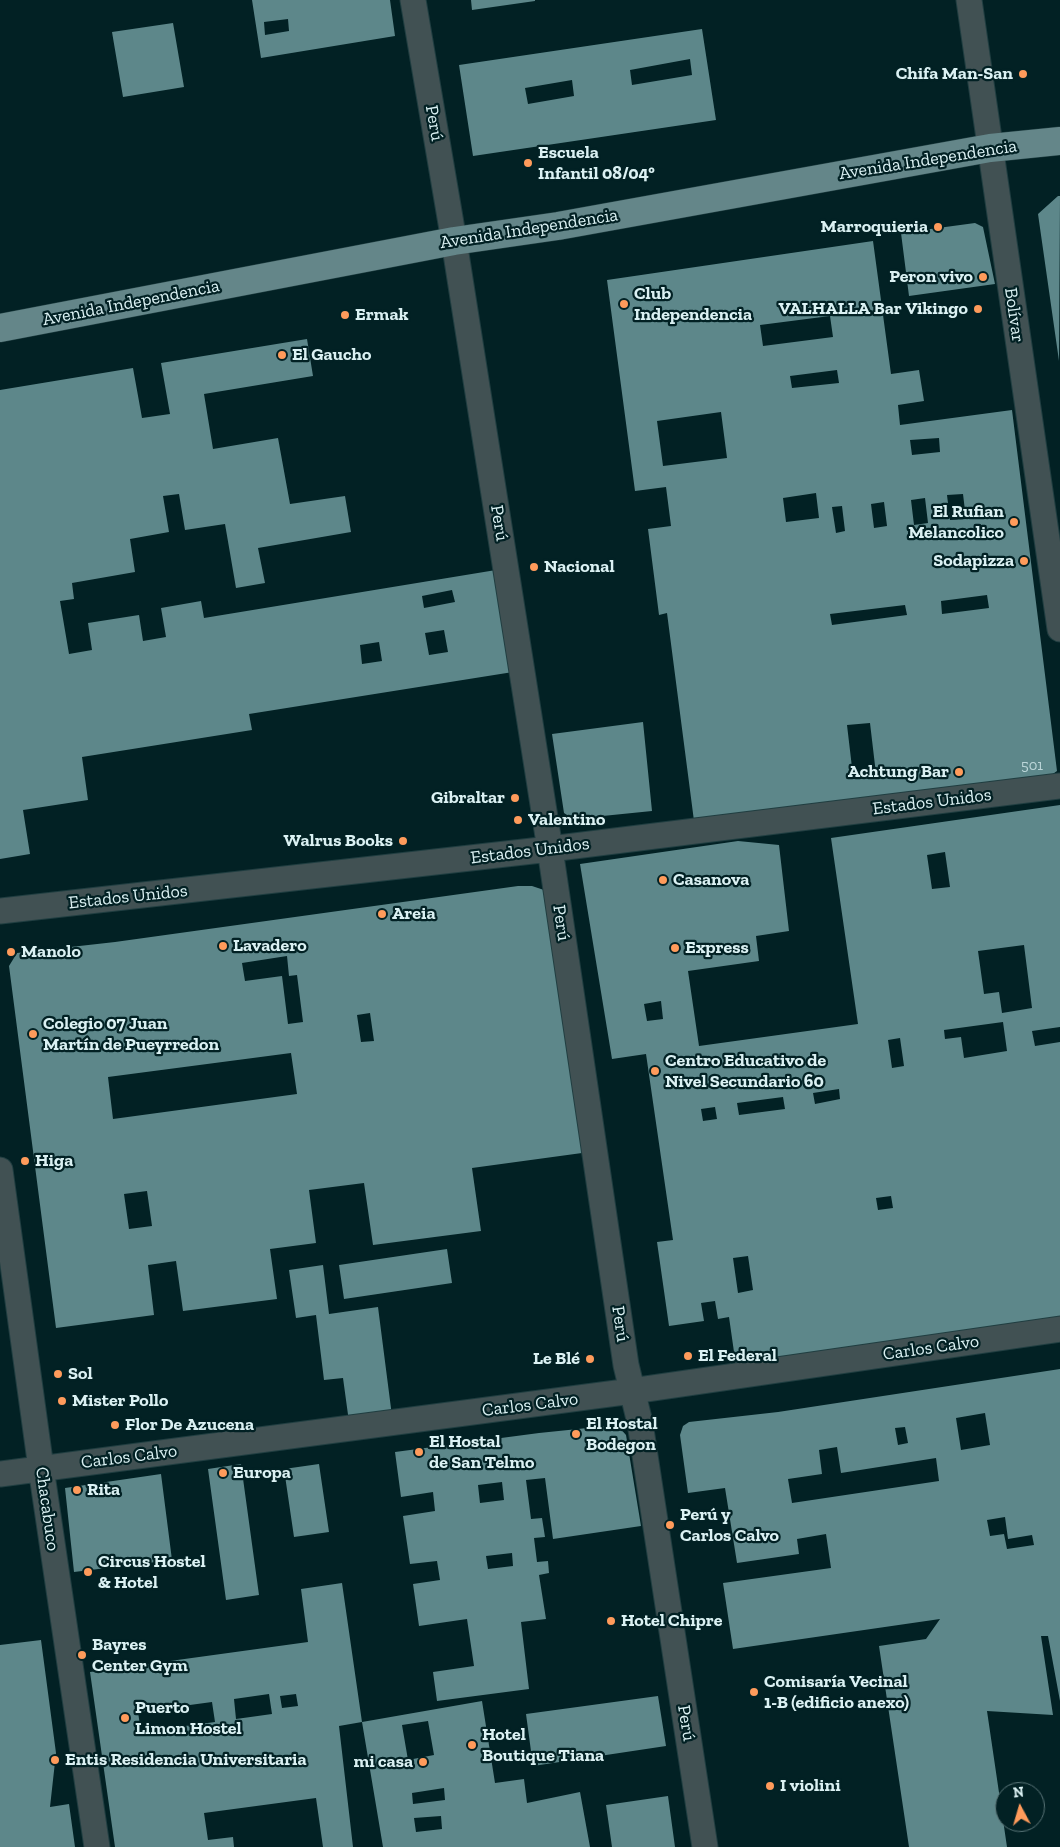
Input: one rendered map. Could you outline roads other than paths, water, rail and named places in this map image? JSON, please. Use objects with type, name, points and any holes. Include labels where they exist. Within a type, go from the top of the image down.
[{"type":"main road","name":"Avenida Independencia","points":[[0,328],[454,241],[558,226],[990,148],[1060,142]]},
{"type":"street","name":"Perú","points":[[413,0],[454,241],[550,849],[624,1345],[640,1423],[705,1847]]},
{"type":"street","name":"Bolívar","points":[[969,0],[1060,629]]},
{"type":"street","name":"Estados Unidos","points":[[0,911],[550,849],[1060,786]]},
{"type":"street","name":"Chacabuco","points":[[0,1170],[41,1468],[97,1847]]},
{"type":"street","name":"Carlos Calvo","points":[[0,1474],[632,1391],[1060,1329]]},
{"type":"place","name":"Chifa Man-San","points":[[1023,74]]},
{"type":"place","name":"Escuela Infantil 08/04°","points":[[528,163]]},
{"type":"place","name":"Marroquieria","points":[[938,227]]},
{"type":"place","name":"Peron vivo","points":[[983,277]]},
{"type":"place","name":"Club Independencia","points":[[624,304]]},
{"type":"place","name":"VALHALLA Bar Vikingo","points":[[978,309]]},
{"type":"place","name":"Ermak","points":[[345,315]]},
{"type":"place","name":"El Gaucho","points":[[282,355]]},
{"type":"place","name":"El Rufian Melancolico","points":[[1014,522]]},
{"type":"place","name":"Sodapizza","points":[[1024,561]]},
{"type":"place","name":"Nacional","points":[[534,567]]},
{"type":"place","name":"Achtung Bar","points":[[959,772]]},
{"type":"place","name":"Gibraltar","points":[[515,798]]},
{"type":"place","name":"Valentino","points":[[518,820]]},
{"type":"place","name":"Walrus Books","points":[[403,841]]},
{"type":"place","name":"Casanova","points":[[663,880]]},
{"type":"place","name":"Areia","points":[[382,914]]},
{"type":"place","name":"Lavadero","points":[[223,946]]},
{"type":"place","name":"Express","points":[[675,948]]},
{"type":"place","name":"Manolo","points":[[11,952]]},
{"type":"place","name":"Colegio 07 Juan Martín de Pueyrredon","points":[[33,1034]]},
{"type":"place","name":"Centro Educativo de Nivel Secundario 60","points":[[655,1071]]},
{"type":"place","name":"Higa","points":[[25,1161]]},
{"type":"place","name":"El Federal","points":[[688,1356]]},
{"type":"place","name":"Le Blé","points":[[590,1359]]},
{"type":"place","name":"Sol","points":[[58,1374]]},
{"type":"place","name":"Mister Pollo","points":[[62,1401]]},
{"type":"place","name":"Flor De Azucena","points":[[115,1425]]},
{"type":"place","name":"El Hostal Bodegon","points":[[576,1434]]},
{"type":"place","name":"El Hostal de San Telmo","points":[[419,1452]]},
{"type":"place","name":"Europa","points":[[223,1473]]},
{"type":"place","name":"Rita","points":[[77,1490]]},
{"type":"place","name":"Perú y Carlos Calvo","points":[[670,1525]]},
{"type":"place","name":"Circus Hostel & Hotel","points":[[88,1572]]},
{"type":"place","name":"Hotel Chipre","points":[[611,1621]]},
{"type":"place","name":"Bayres Center Gym","points":[[82,1655]]},
{"type":"place","name":"Comisaría Vecinal 1-B (edificio anexo)","points":[[754,1692]]},
{"type":"place","name":"Puerto Limon Hostel","points":[[125,1718]]},
{"type":"place","name":"Hotel Boutique Tiana","points":[[472,1745]]},
{"type":"place","name":"Entis Residencia Universitaria","points":[[55,1760]]},
{"type":"place","name":"mi casa","points":[[423,1762]]},
{"type":"place","name":"I violini","points":[[770,1786]]}]
